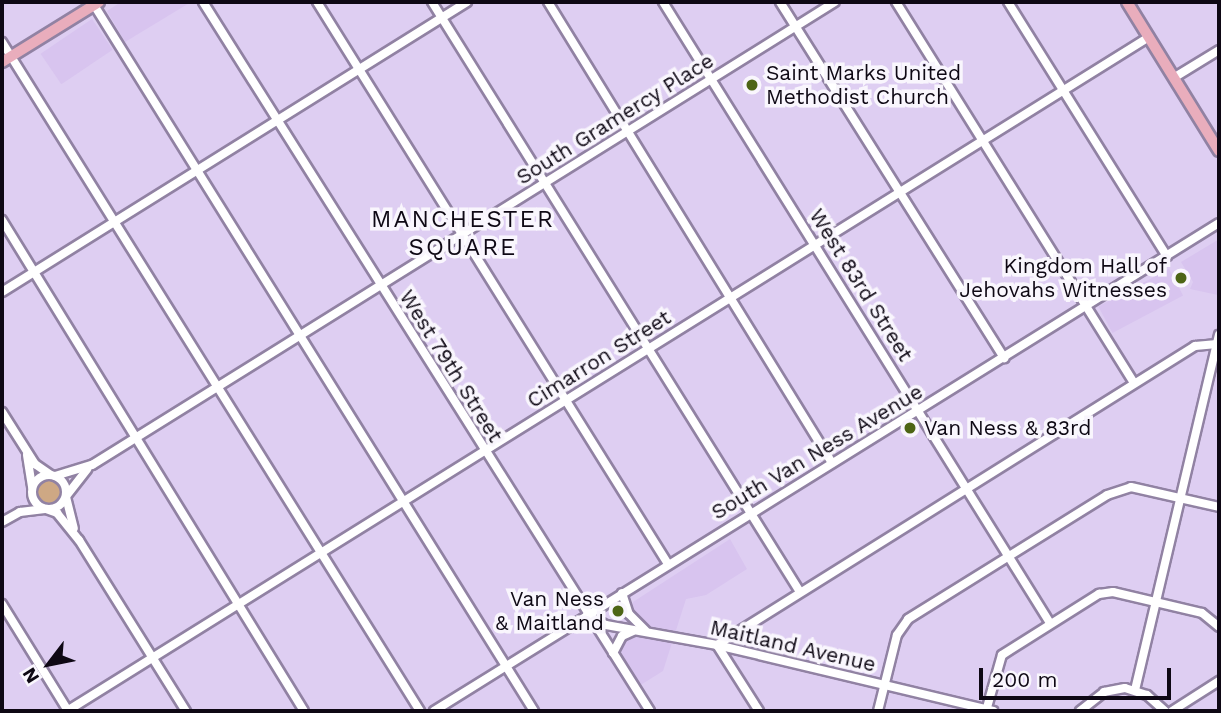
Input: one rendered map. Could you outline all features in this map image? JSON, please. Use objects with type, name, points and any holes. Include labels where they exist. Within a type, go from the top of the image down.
[{"type":"main road","points":[[1128,2],[1219,151]]},
{"type":"main road","points":[[6,59],[96,3]]},
{"type":"street","name":"West 79th Street","points":[[203,2],[650,711]]},
{"type":"street","points":[[317,2],[668,564]]},
{"type":"street","points":[[432,2],[800,592]]},
{"type":"street","points":[[2,292],[467,2]]},
{"type":"street","points":[[548,2],[832,463]]},
{"type":"street","name":"West 83rd Street","points":[[663,2],[1050,623]]},
{"type":"street","points":[[780,2],[1003,358]]},
{"type":"street","name":"South Gramercy Place","points":[[66,497],[76,480],[92,465],[835,2]]},
{"type":"street","points":[[896,2],[1134,383]]},
{"type":"street","points":[[1008,2],[1167,256]]},
{"type":"street","points":[[96,3],[299,336],[534,711]]},
{"type":"street","name":"Cimarron Street","points":[[68,711],[1149,37]]},
{"type":"street","points":[[2,42],[6,59],[114,222],[420,711]]},
{"type":"street","points":[[1175,77],[1219,50]]},
{"type":"street","points":[[2,220],[134,439],[304,711]]},
{"type":"street","name":"South Van Ness Avenue","points":[[434,711],[1219,223]]},
{"type":"street","points":[[758,711],[717,645],[1134,383],[1195,346],[1218,339],[1135,690]]},
{"type":"street","points":[[2,412],[35,464],[64,484],[71,523],[79,540],[186,711]]},
{"type":"street","points":[[25,449],[36,502],[57,513],[79,540]]},
{"type":"street","name":"South Gramercy Place","points":[[55,476],[92,465]]},
{"type":"street","points":[[4,520],[22,507],[42,476],[55,476]]},
{"type":"street","points":[[878,711],[897,635],[904,624],[1118,489],[1131,487],[1219,507]]},
{"type":"street","points":[[4,520],[19,512],[58,507],[66,497]]},
{"type":"street","points":[[988,711],[1002,656],[1050,623],[1106,592],[1202,612],[1219,627]]},
{"type":"street","points":[[613,653],[622,636],[643,631],[629,614],[622,593]]},
{"type":"street","points":[[2,604],[68,711]]},
{"type":"street","name":"Maitland Avenue","points":[[587,615],[606,625],[717,645],[988,711]]},
{"type":"street","points":[[1172,711],[1219,681]]},
{"type":"street","points":[[1080,711],[1104,692],[1135,690],[1147,695],[1165,711]]},
{"type":"shaded area","points":[[121,2],[191,2],[125,42],[107,11]]},
{"type":"shaded area","points":[[92,19],[113,50],[61,84],[41,54]]},
{"type":"shaded area","points":[[1219,241],[1218,295],[1190,289],[1193,282],[1181,262]]},
{"type":"shaded area","points":[[1169,269],[1183,295],[1112,333],[1098,307]]},
{"type":"shaded area","points":[[49,476],[60,481],[65,492],[60,503],[49,508],[38,503],[33,492],[38,481]]},
{"type":"shaded area","points":[[730,539],[747,569],[706,595],[686,599],[663,671],[639,686],[617,649],[633,602]]},
{"type":"place","name":"Saint Marks United Methodist Church","points":[[752,85]]},
{"type":"place","name":"Kingdom Hall of Jehovahs Witnesses","points":[[1181,278]]},
{"type":"place","name":"Van Ness & 83rd","points":[[910,428]]},
{"type":"place","name":"Van Ness & Maitland","points":[[618,611]]},
{"type":"district","name":"MANCHESTER SQUARE","points":[[463,234]]}]
